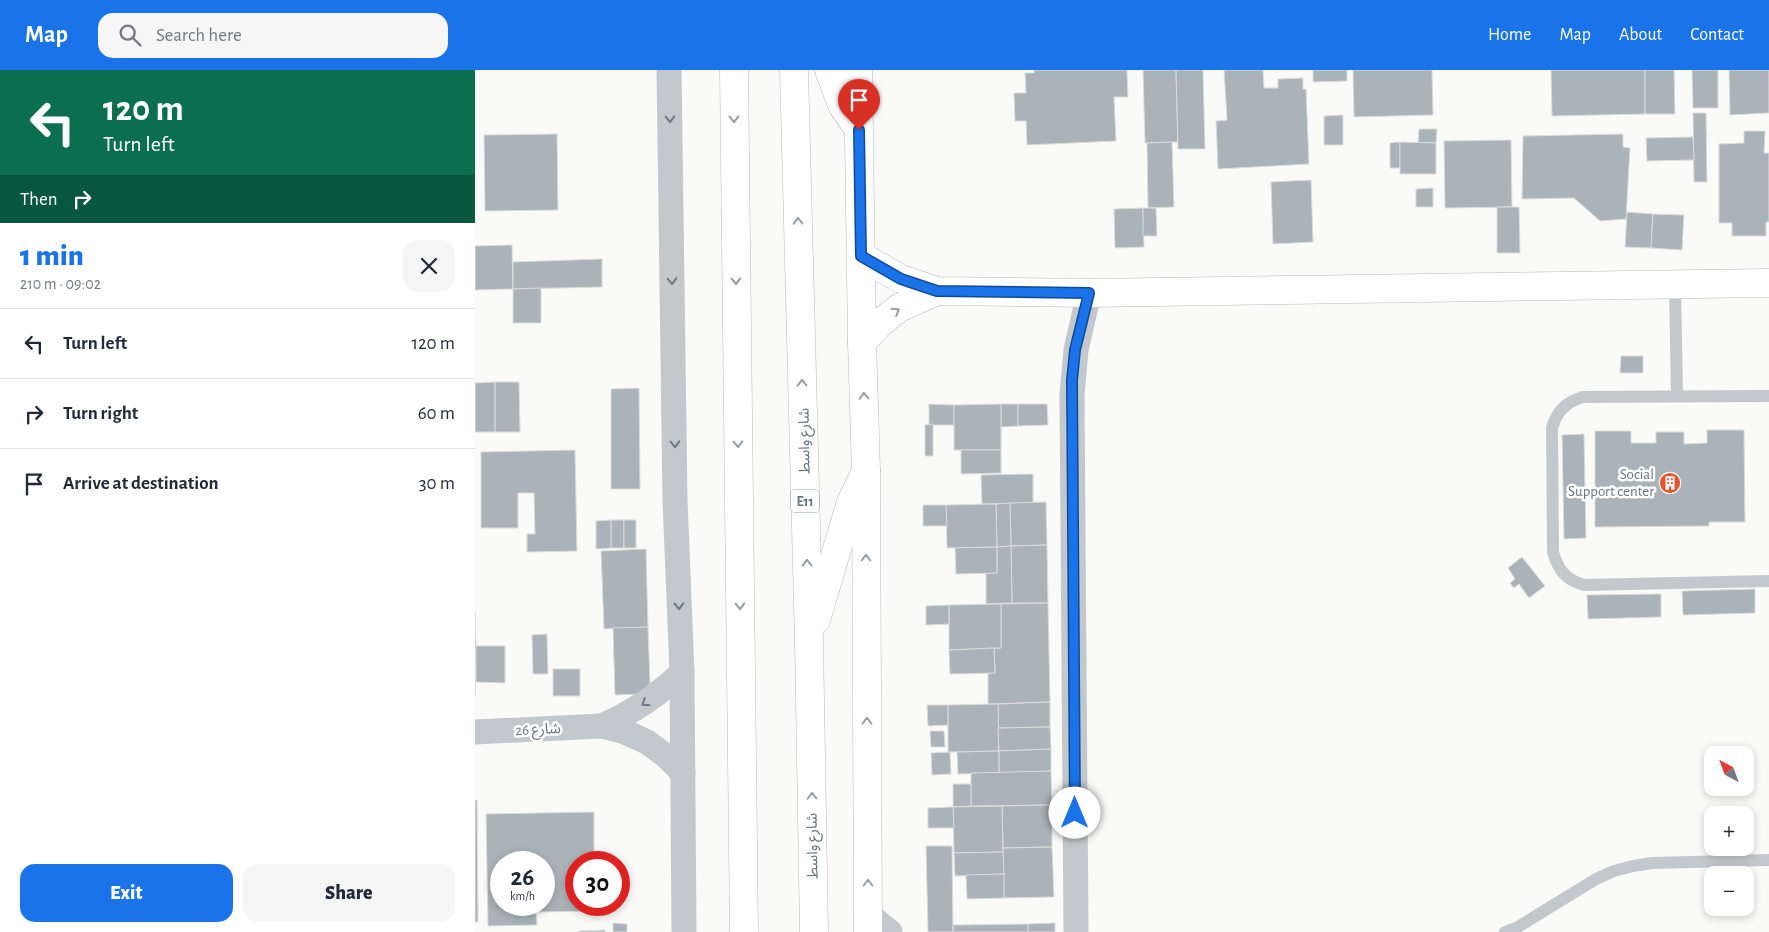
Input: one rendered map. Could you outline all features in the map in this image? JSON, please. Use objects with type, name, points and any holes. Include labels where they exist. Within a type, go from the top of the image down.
[{"type":"main road","points":[[733,70],[744,932]]},
{"type":"main road","name":"شارع واسط","points":[[794,70],[809,642],[814,932]]},
{"type":"main road","points":[[829,70],[842,105],[859,130]]},
{"type":"main road","points":[[858,70],[866,471],[868,923]]},
{"type":"main road","points":[[861,256],[901,279],[937,291],[1089,293],[1769,283]]},
{"type":"main road","points":[[862,342],[880,323],[894,312],[937,291]]},
{"type":"main road","points":[[809,642],[851,502],[866,471]]},
{"type":"street","points":[[669,70],[675,500],[682,672],[684,932]]},
{"type":"street","points":[[1076,932],[1072,380],[1075,350],[1089,293]]},
{"type":"street","name":"شارع 26","points":[[602,726],[645,704],[665,689],[682,672]]},
{"type":"street","name":"شارع 26","points":[[475,732],[602,726],[625,732],[647,742],[666,756],[683,773]]},
{"type":"street","points":[[868,923],[889,932]]},
{"type":"lane","points":[[1675,285],[1677,396]]},
{"type":"lane","points":[[1769,396],[1583,397],[1566,404],[1560,411],[1555,419],[1552,438],[1553,552],[1560,570],[1566,577],[1584,586],[1769,582]]},
{"type":"lane","points":[[1505,932],[1596,879],[1614,871],[1652,863],[1769,860]]},
{"type":"building","points":[[1034,70],[1127,70],[1128,97],[1114,97],[1116,141],[1027,145],[1026,121],[1015,121],[1014,93],[1026,93],[1025,73],[1034,73]]},
{"type":"building","points":[[1143,70],[1176,70],[1178,142],[1145,143]]},
{"type":"building","points":[[1176,70],[1203,70],[1205,149],[1178,149]]},
{"type":"building","points":[[1224,70],[1263,70],[1264,88],[1278,88],[1278,79],[1303,78],[1303,89],[1306,89],[1309,164],[1218,169],[1216,121],[1227,120]]},
{"type":"building","points":[[1313,70],[1347,70],[1347,81],[1313,82]]},
{"type":"building","points":[[1353,70],[1432,70],[1433,115],[1354,117]]},
{"type":"building","points":[[1551,70],[1645,70],[1645,114],[1552,116]]},
{"type":"building","points":[[1645,70],[1674,70],[1675,114],[1645,114]]},
{"type":"building","points":[[1692,70],[1718,70],[1718,108],[1693,108]]},
{"type":"building","points":[[1729,70],[1769,70],[1769,113],[1730,115]]},
{"type":"building","points":[[1693,113],[1706,113],[1707,182],[1694,182]]},
{"type":"building","points":[[1343,115],[1343,145],[1324,145],[1324,116]]},
{"type":"building","points":[[1419,129],[1437,129],[1436,143],[1418,143]]},
{"type":"building","points":[[1744,131],[1765,131],[1764,153],[1769,153],[1769,222],[1766,222],[1766,236],[1732,236],[1732,223],[1719,223],[1719,144],[1744,143]]},
{"type":"building","points":[[557,134],[558,210],[485,211],[484,135]]},
{"type":"building","points":[[1623,134],[1623,147],[1630,148],[1626,219],[1600,221],[1574,198],[1522,199],[1523,136]]},
{"type":"building","points":[[1693,137],[1694,160],[1647,161],[1646,138]]},
{"type":"building","points":[[1511,140],[1512,207],[1445,208],[1444,141]]},
{"type":"building","points":[[1172,142],[1174,207],[1148,208],[1147,143]]},
{"type":"building","points":[[1400,142],[1400,168],[1390,168],[1390,143]]},
{"type":"building","points":[[1400,142],[1436,143],[1436,174],[1400,174]]},
{"type":"building","points":[[1311,180],[1313,242],[1273,244],[1271,182]]},
{"type":"building","points":[[1433,188],[1433,207],[1416,207],[1416,189]]},
{"type":"building","points":[[1497,207],[1519,207],[1520,253],[1497,253]]},
{"type":"building","points":[[1143,208],[1144,247],[1115,248],[1114,209]]},
{"type":"building","points":[[1143,208],[1156,208],[1157,236],[1143,236]]},
{"type":"building","points":[[1627,212],[1653,214],[1651,248],[1625,247]]},
{"type":"building","points":[[1653,214],[1684,215],[1682,250],[1651,248]]},
{"type":"building","points":[[512,245],[513,289],[475,290],[475,246]]},
{"type":"building","points":[[602,259],[602,287],[513,289],[513,262]]},
{"type":"building","points":[[541,288],[541,323],[513,323],[513,289]]},
{"type":"building","points":[[1621,356],[1643,356],[1643,373],[1620,373]]},
{"type":"building","points":[[495,382],[519,382],[520,432],[495,432]]},
{"type":"building","points":[[495,382],[495,432],[475,432],[475,383]]},
{"type":"building","points":[[639,388],[640,489],[611,489],[611,389]]},
{"type":"building","points":[[929,404],[954,405],[954,425],[929,425]]},
{"type":"building","points":[[1001,404],[1018,404],[1018,426],[1001,427]]},
{"type":"building","points":[[1001,404],[1001,450],[954,450],[954,405]]},
{"type":"building","points":[[1018,404],[1047,404],[1048,425],[1018,426]]},
{"type":"building","points":[[933,424],[933,456],[925,456],[925,425]]},
{"type":"building","name":"Social Support center","points":[[1707,430],[1744,430],[1745,522],[1709,522],[1709,526],[1595,527],[1595,431],[1631,431],[1631,443],[1656,443],[1656,432],[1684,432],[1684,444],[1707,443]]},
{"type":"building","points":[[1584,434],[1586,538],[1564,539],[1562,435]]},
{"type":"building","points":[[575,450],[577,551],[527,552],[527,534],[535,534],[534,493],[518,493],[518,528],[481,528],[481,452]]},
{"type":"building","points":[[961,450],[1001,450],[1001,473],[961,474]]},
{"type":"building","points":[[1033,474],[1033,503],[982,504],[981,475]]},
{"type":"building","points":[[1046,502],[1047,545],[1011,546],[1010,503]]},
{"type":"building","points":[[1010,503],[1011,546],[997,547],[996,504]]},
{"type":"building","points":[[996,504],[997,547],[947,548],[946,505]]},
{"type":"building","points":[[923,505],[946,505],[947,526],[923,526]]},
{"type":"building","points":[[611,520],[624,520],[624,548],[611,548]]},
{"type":"building","points":[[611,520],[611,548],[596,549],[596,521]]},
{"type":"building","points":[[624,520],[636,520],[636,548],[624,548]]},
{"type":"building","points":[[1047,545],[1048,603],[1012,603],[1011,546]]},
{"type":"building","points":[[1011,546],[1012,603],[986,604],[986,573],[997,573],[997,547]]},
{"type":"building","points":[[997,547],[997,573],[956,574],[955,548]]},
{"type":"building","points":[[646,549],[648,627],[604,629],[601,551]]},
{"type":"building","points":[[1522,557],[1545,586],[1529,598],[1519,584],[1514,588],[1510,583],[1515,579],[1508,568]]},
{"type":"building","points":[[1755,589],[1755,613],[1683,615],[1682,591]]},
{"type":"building","points":[[1661,594],[1661,617],[1588,619],[1587,595]]},
{"type":"building","points":[[1048,603],[1050,702],[988,704],[988,673],[995,673],[994,648],[1001,648],[1001,604]]},
{"type":"building","points":[[1001,604],[1001,648],[949,650],[949,605]]},
{"type":"building","points":[[949,605],[949,624],[926,625],[926,606]]},
{"type":"building","points":[[475,612],[476,646],[475,697]]},
{"type":"building","points":[[648,627],[650,683],[639,694],[615,695],[613,628]]},
{"type":"building","points":[[547,634],[548,674],[533,674],[532,635]]},
{"type":"building","points":[[476,646],[505,646],[505,683],[476,682]]},
{"type":"building","points":[[994,648],[995,673],[950,674],[949,650]]},
{"type":"building","points":[[553,669],[580,669],[580,696],[553,696]]},
{"type":"building","points":[[1050,702],[1050,727],[998,728],[998,704]]},
{"type":"building","points":[[998,704],[999,751],[948,752],[948,705]]},
{"type":"building","points":[[927,705],[948,705],[948,725],[928,726]]},
{"type":"building","points":[[1050,727],[1051,749],[999,751],[998,728]]},
{"type":"building","points":[[930,731],[944,731],[945,747],[931,747]]},
{"type":"building","points":[[1051,749],[1051,771],[999,773],[999,751]]},
{"type":"building","points":[[999,751],[999,773],[958,774],[957,752]]},
{"type":"building","points":[[950,752],[951,774],[932,775],[931,753]]},
{"type":"building","points":[[1051,771],[1052,805],[971,806],[971,773]]},
{"type":"building","points":[[953,784],[971,784],[971,806],[953,807]]},
{"type":"building","points":[[475,800],[477,800],[478,922],[475,922]]},
{"type":"building","points":[[1052,805],[1052,847],[1003,848],[1002,806]]},
{"type":"building","points":[[1002,806],[1003,852],[954,853],[953,807]]},
{"type":"building","points":[[953,807],[954,828],[928,828],[928,808]]},
{"type":"building","points":[[594,812],[594,851],[565,851],[565,912],[555,912],[555,851],[490,851],[490,916],[536,916],[537,925],[488,926],[486,814]]},
{"type":"building","points":[[926,846],[952,846],[953,932],[928,932]]},
{"type":"building","points":[[1052,847],[1054,897],[1004,898],[1003,848]]},
{"type":"building","points":[[1003,852],[1004,874],[955,876],[954,853]]},
{"type":"building","points":[[1004,874],[1004,898],[967,899],[966,875]]},
{"type":"building","points":[[613,923],[627,924],[627,932],[613,932]]},
{"type":"building","points":[[1055,923],[1055,932],[1028,932],[1028,924]]},
{"type":"building","points":[[1028,924],[1028,932],[953,932],[953,925]]},
{"type":"building","points":[[605,930],[605,932],[579,932],[579,931]]},
{"type":"place","name":"Social Support center","points":[[1670,483]]},
{"type":"route","points":[[859,130],[861,256],[901,279],[937,291],[1089,293],[1075,350],[1072,380],[1075,813]]}]
